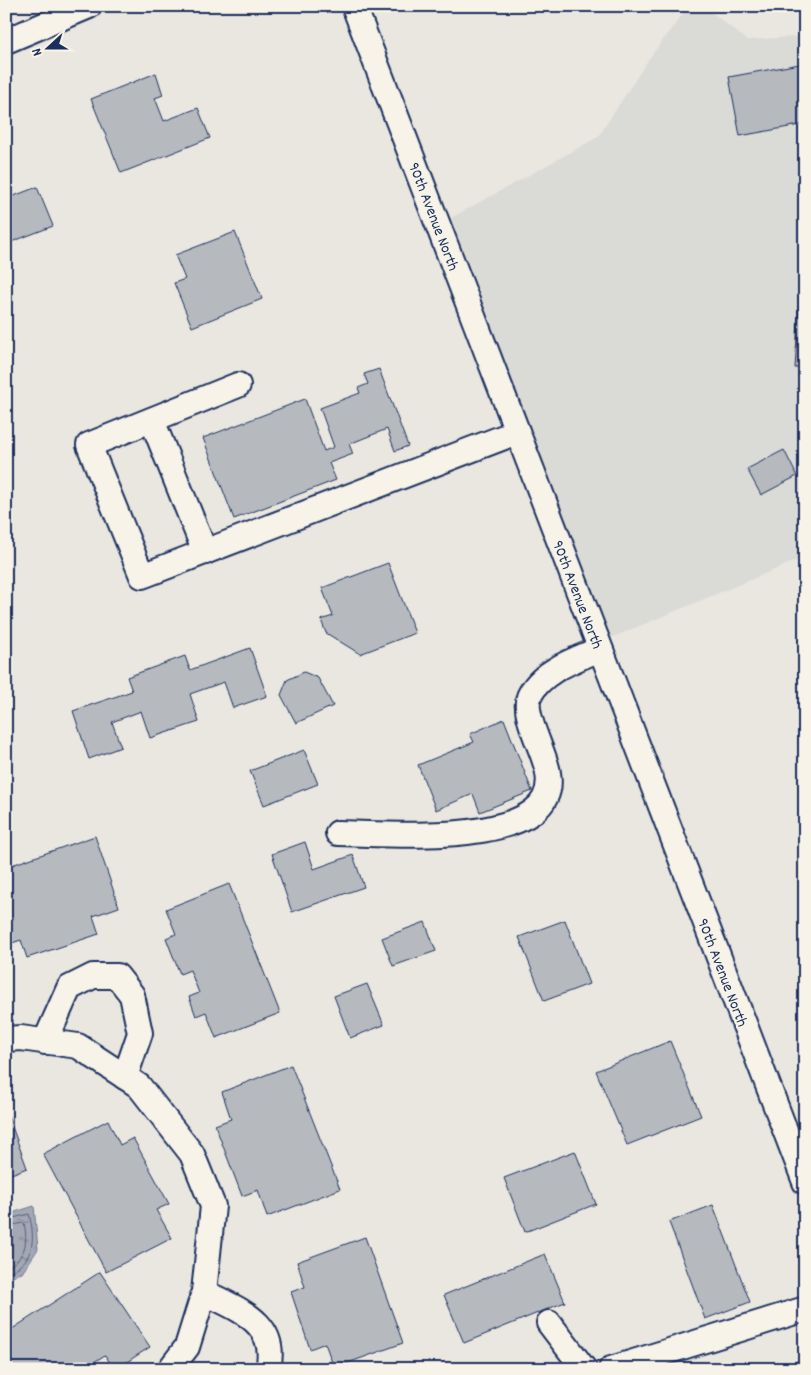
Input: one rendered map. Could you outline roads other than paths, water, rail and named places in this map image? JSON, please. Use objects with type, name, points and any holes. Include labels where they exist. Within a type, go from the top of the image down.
[{"type":"street","points":[[6,41],[89,6]]},
{"type":"street","name":"90th Avenue North","points":[[354,6],[805,1182]]},
{"type":"street","points":[[238,385],[89,445],[142,576],[517,432]]},
{"type":"street","points":[[152,420],[205,552]]},
{"type":"street","points":[[338,833],[481,831],[530,816],[540,805],[546,794],[549,779],[546,758],[526,709],[530,696],[542,681],[558,668],[600,649]]},
{"type":"street","points":[[45,1042],[68,988],[93,976],[117,976],[132,995],[140,1033],[125,1077]]},
{"type":"street","points":[[6,1039],[21,1038],[78,1046],[140,1086],[192,1154],[213,1206],[204,1292],[187,1347],[173,1368]]},
{"type":"street","points":[[204,1292],[248,1315],[258,1324],[266,1334],[270,1346],[268,1369]]},
{"type":"street","points":[[611,1369],[805,1308]]},
{"type":"street","points":[[549,1323],[584,1369]]},
{"type":"water","points":[[34,1206],[38,1249],[22,1273],[6,1278],[6,1215]]}]
